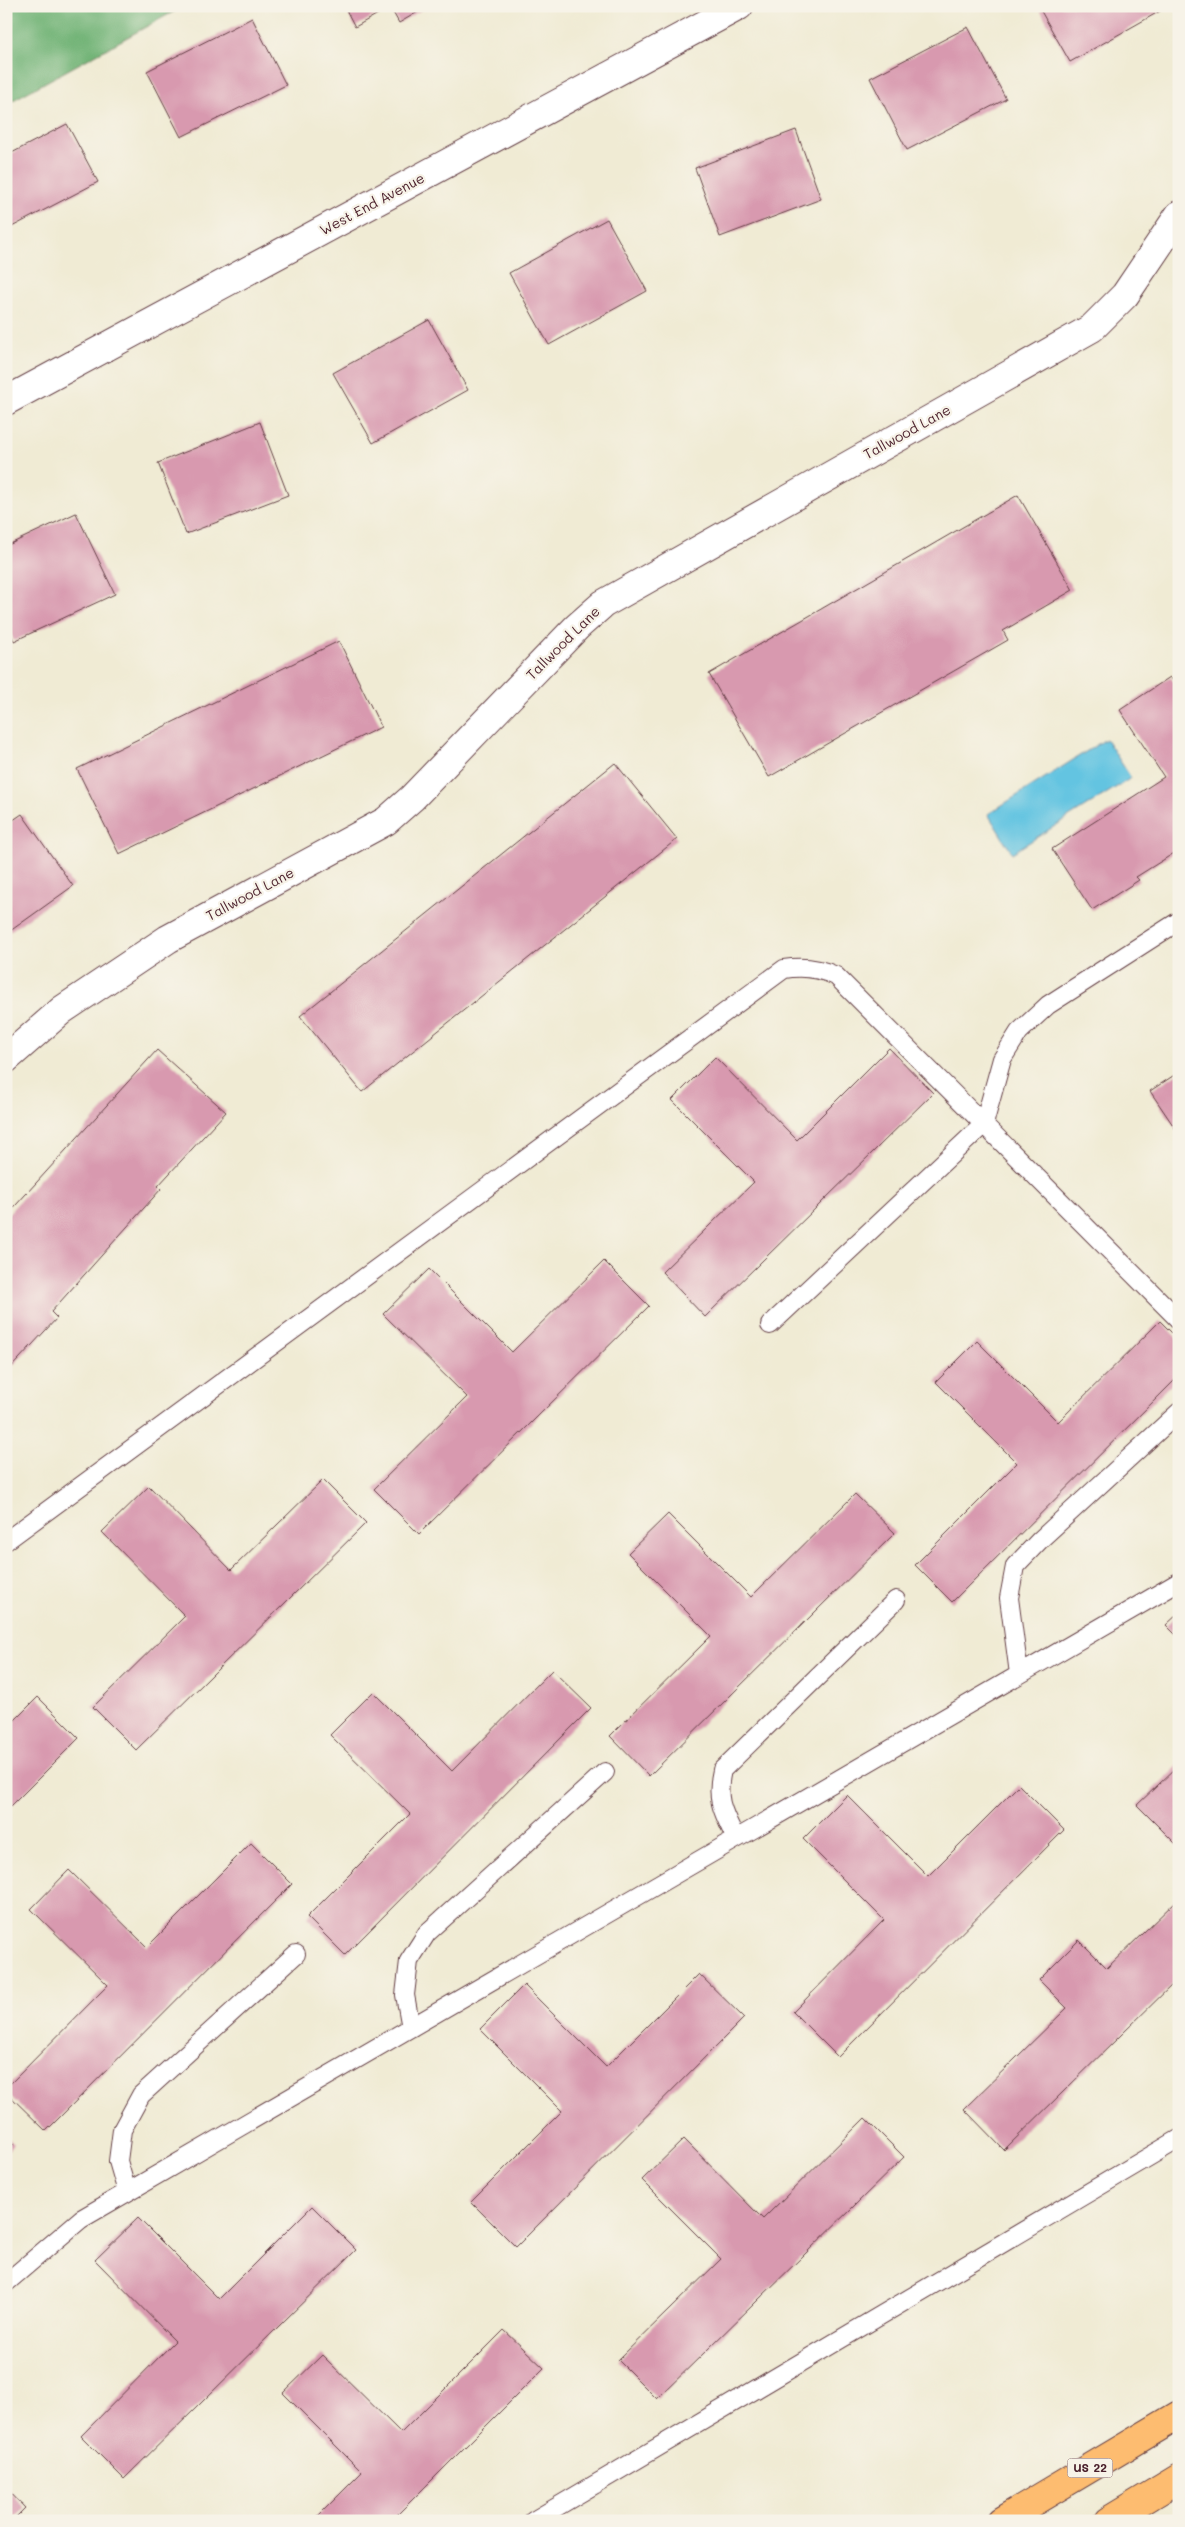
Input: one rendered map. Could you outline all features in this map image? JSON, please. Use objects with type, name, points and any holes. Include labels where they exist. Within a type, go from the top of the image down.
[{"type":"highway","name":"US 22","points":[[1001,2521],[1179,2415]]},
{"type":"highway","points":[[1108,2521],[1179,2478]]},
{"type":"street","name":"West End Avenue","points":[[6,401],[739,6]]},
{"type":"street","name":"Tallwood Lane","points":[[6,1059],[62,1010],[168,939],[386,821],[412,798],[577,627],[603,604],[1092,328],[1125,294],[1179,215]]},
{"type":"lane","points":[[770,1325],[984,1124],[1002,1059],[1019,1032],[1048,1005],[1179,921]]},
{"type":"lane","points":[[6,1541],[784,969],[800,966],[823,970],[836,976],[1179,1320]]},
{"type":"lane","points":[[1019,1674],[1009,1598],[1015,1566],[1041,1539],[1179,1412]]},
{"type":"lane","points":[[6,2284],[81,2219],[126,2192],[1179,1582]]},
{"type":"lane","points":[[736,1839],[720,1804],[718,1788],[722,1770],[896,1600]]},
{"type":"lane","points":[[411,2028],[405,1996],[409,1961],[427,1933],[605,1772]]},
{"type":"lane","points":[[126,2192],[118,2161],[122,2130],[141,2095],[296,1954]]},
{"type":"lane","points":[[533,2521],[1179,2139]]},
{"type":"green space","points":[[6,6],[184,6],[6,104]]},
{"type":"water","points":[[1106,739],[1131,778],[1012,853],[988,814]]},
{"type":"building","points":[[344,6],[428,6],[399,23],[390,7],[355,27]]},
{"type":"building","points":[[1038,6],[1169,6],[1070,62]]},
{"type":"building","points":[[252,18],[286,85],[181,137],[147,71]]},
{"type":"building","points":[[968,27],[1006,99],[907,150],[870,78]]},
{"type":"building","points":[[67,124],[98,182],[6,230],[6,156]]},
{"type":"building","points":[[796,130],[821,199],[720,237],[695,168]]},
{"type":"building","points":[[607,219],[647,291],[549,345],[509,273]]},
{"type":"building","points":[[429,320],[468,390],[373,443],[333,373]]},
{"type":"building","points":[[260,422],[288,495],[186,534],[158,463]]},
{"type":"building","points":[[1018,495],[1073,590],[1003,631],[1008,640],[769,777],[709,674]]},
{"type":"building","points":[[76,513],[115,594],[14,641],[6,624],[6,546]]},
{"type":"building","points":[[339,641],[381,727],[119,854],[77,769]]},
{"type":"building","points":[[1170,677],[1179,688],[1179,850],[1136,877],[1139,880],[1092,910],[1052,849],[1164,777],[1120,710]]},
{"type":"building","points":[[615,763],[677,839],[362,1092],[300,1016]]},
{"type":"building","points":[[22,814],[73,886],[6,934],[6,825]]},
{"type":"building","points":[[889,1048],[933,1093],[705,1317],[662,1272],[754,1182],[672,1100],[715,1057],[797,1140]]},
{"type":"building","points":[[157,1050],[226,1112],[158,1186],[161,1189],[51,1312],[57,1318],[6,1373],[6,1216]]},
{"type":"building","points":[[1179,1072],[1179,1134],[1150,1091]]},
{"type":"building","points":[[604,1261],[649,1306],[419,1534],[374,1489],[467,1397],[383,1314],[429,1269],[512,1352]]},
{"type":"building","points":[[1160,1321],[1179,1340],[1179,1376],[952,1602],[915,1565],[1017,1463],[936,1382],[977,1341],[1058,1422]]},
{"type":"building","points":[[323,1480],[366,1523],[136,1750],[93,1707],[185,1616],[102,1532],[149,1486],[231,1570]]},
{"type":"building","points":[[855,1494],[895,1533],[649,1776],[610,1736],[711,1636],[628,1553],[668,1514],[751,1597]]},
{"type":"building","points":[[1179,1613],[1179,1638],[1166,1625]]},
{"type":"building","points":[[552,1670],[591,1708],[345,1955],[307,1917],[410,1814],[330,1735],[373,1692],[452,1771]]},
{"type":"building","points":[[38,1697],[79,1738],[6,1811],[6,1729]]},
{"type":"building","points":[[1179,1765],[1179,1843],[1177,1845],[1137,1805]]},
{"type":"building","points":[[1019,1785],[1064,1830],[838,2057],[793,2012],[884,1920],[803,1839],[847,1795],[928,1876]]},
{"type":"building","points":[[251,1843],[292,1884],[46,2131],[6,2092],[6,2088],[108,1985],[31,1909],[69,1870],[147,1947]]},
{"type":"building","points":[[1179,1898],[1179,1978],[1004,2150],[964,2109],[1067,2008],[1039,1980],[1079,1940],[1107,1968]]},
{"type":"building","points":[[699,1974],[744,2018],[516,2247],[471,2202],[562,2111],[480,2029],[524,1985],[606,2067]]},
{"type":"building","points":[[865,2118],[904,2157],[657,2399],[618,2360],[721,2259],[642,2180],[684,2139],[763,2219]]},
{"type":"building","points":[[6,2137],[14,2144],[6,2152]]},
{"type":"building","points":[[312,2206],[356,2250],[124,2479],[81,2436],[175,2341],[95,2260],[138,2218],[219,2299]]},
{"type":"building","points":[[504,2330],[544,2368],[391,2521],[313,2521],[362,2472],[283,2393],[322,2355],[401,2433]]},
{"type":"building","points":[[6,2488],[25,2508],[12,2521],[6,2521]]}]
